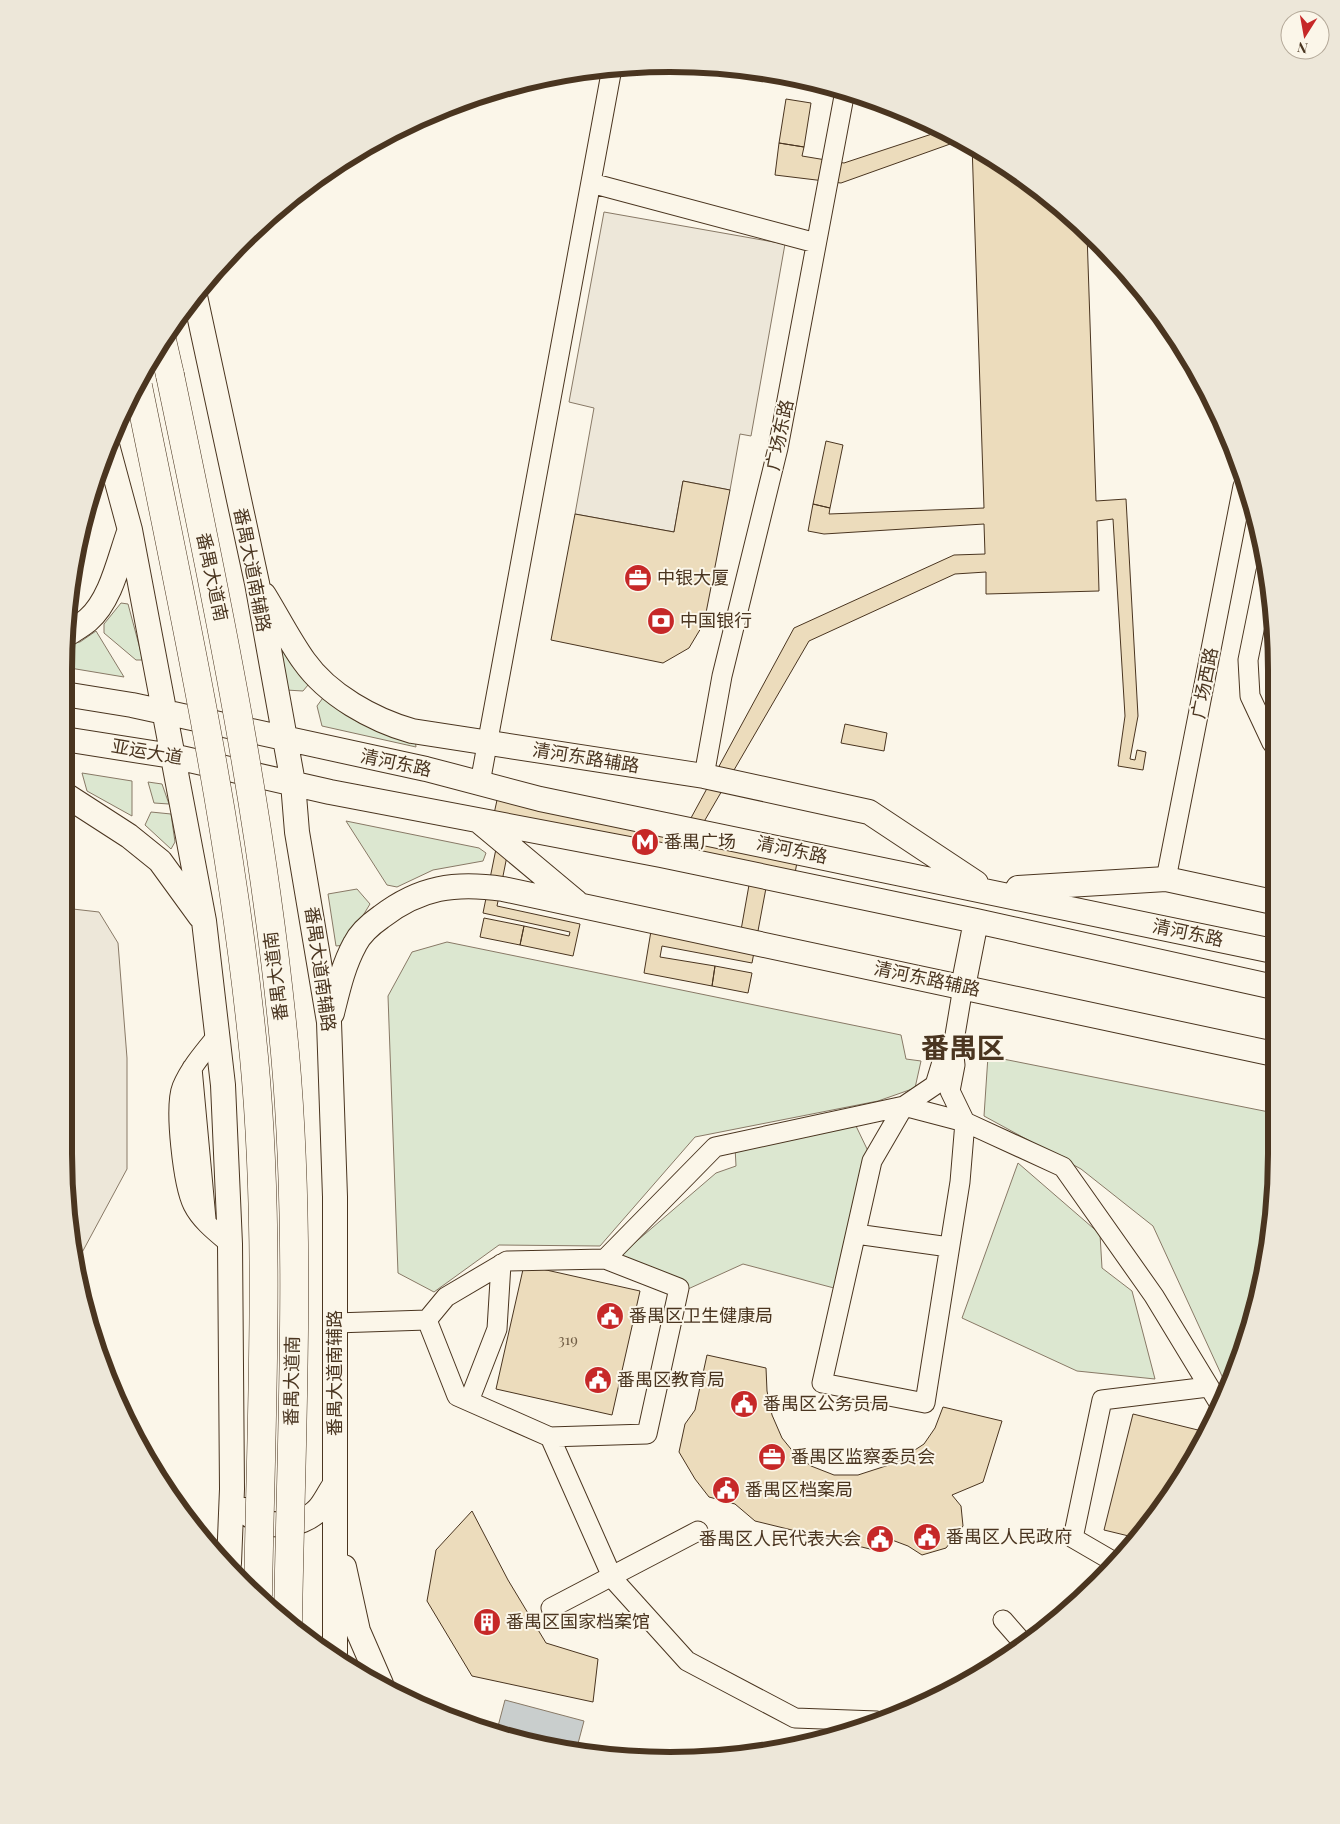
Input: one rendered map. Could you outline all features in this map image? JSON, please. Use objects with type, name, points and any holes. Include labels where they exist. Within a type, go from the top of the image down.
[{"type":"highway","name":"番禺大道南","points":[[165,352],[220,616],[257,829],[285,1054],[293,1210],[288,1613]]},
{"type":"highway","name":"番禺大道南","points":[[140,395],[187,629],[229,855],[254,1057],[263,1205],[258,1586]]},
{"type":"main road","name":"番禺大道南辅路","points":[[197,305],[257,583],[292,784],[297,832],[329,1022],[335,1197],[335,1649]]},
{"type":"main road","points":[[111,460],[130,530],[155,672],[165,712],[204,921],[223,1085],[230,1244],[232,1489],[229,1557]]},
{"type":"main road","points":[[74,630],[89,619],[108,589],[130,530]]},
{"type":"main road","name":"清河东路辅路","points":[[257,583],[304,661],[322,682],[384,723],[412,731],[488,744],[704,776],[869,812],[987,890]]},
{"type":"main road","points":[[72,695],[165,712]]},
{"type":"main road","name":"清河东路","points":[[165,712],[426,769],[540,799],[987,890],[1268,950]]},
{"type":"main road","name":"亚运大道","points":[[72,740],[172,756],[230,768]]},
{"type":"main road","name":"清河东路","points":[[230,768],[292,784],[661,855],[976,921],[1268,986]]},
{"type":"main road","points":[[72,802],[129,836],[160,861],[204,921]]},
{"type":"main road","points":[[478,820],[579,905]]},
{"type":"main road","points":[[987,890],[1166,879],[1268,901]]},
{"type":"main road","name":"清河东路辅路","points":[[329,1022],[344,965],[356,942],[372,924],[412,897],[440,888],[479,885],[1268,1053]]},
{"type":"main road","points":[[963,987],[976,921]]},
{"type":"main road","points":[[232,1489],[250,1515],[266,1523],[277,1524],[299,1521],[318,1510],[334,1486]]},
{"type":"main road","points":[[215,1541],[232,1489]]},
{"type":"main road","points":[[334,1521],[358,1630],[377,1674]]},
{"type":"street","points":[[480,783],[611,76]]},
{"type":"street","name":"广场东路","points":[[704,776],[722,676],[778,448],[844,99]]},
{"type":"street","points":[[591,183],[816,243]]},
{"type":"street","name":"广场西路","points":[[1166,879],[1241,495]]},
{"type":"street","points":[[1262,591],[1248,660],[1250,696],[1268,735]]},
{"type":"street","points":[[904,1106],[872,1161],[822,1383],[924,1403],[960,1182],[965,1122],[950,1091],[955,1065],[953,1047],[963,987]]},
{"type":"street","points":[[217,1036],[192,1068],[182,1088],[178,1102],[185,1178],[193,1206],[206,1222],[230,1244]]},
{"type":"street","points":[[605,1259],[715,1147],[904,1106],[935,1085],[942,1062],[953,1047]]},
{"type":"street","points":[[904,1106],[965,1122],[1063,1167],[1154,1296],[1215,1398]]},
{"type":"street","points":[[856,1234],[949,1247]]},
{"type":"street","points":[[335,1323],[426,1320],[446,1297],[507,1261],[605,1259],[679,1288],[647,1434],[549,1436],[457,1396],[426,1320]]},
{"type":"street","points":[[469,1401],[497,1329],[501,1264]]},
{"type":"street","points":[[1109,1559],[1073,1538],[1102,1400],[1208,1387]]},
{"type":"street","points":[[549,1436],[612,1576],[687,1661],[795,1718],[861,1720]]},
{"type":"street","points":[[551,1608],[698,1531]]},
{"type":"street","points":[[1003,1620],[1019,1639]]},
{"type":"green space","points":[[121,603],[128,604],[143,660],[136,660],[104,633],[104,624]]},
{"type":"green space","points":[[96,631],[124,677],[72,668],[73,643],[80,642]]},
{"type":"green space","points":[[271,631],[313,679],[303,691],[286,690]]},
{"type":"green space","points":[[325,695],[415,738],[416,747],[322,726],[317,706]]},
{"type":"green space","points":[[82,773],[132,781],[132,816],[87,791]]},
{"type":"green space","points":[[148,782],[162,784],[169,804],[154,803]]},
{"type":"green space","points":[[151,812],[171,814],[175,842],[171,849],[145,825]]},
{"type":"green space","points":[[346,821],[479,848],[486,853],[483,861],[433,870],[397,887],[387,885]]},
{"type":"green space","points":[[357,889],[370,904],[345,945],[336,946],[328,894]]},
{"type":"green space","points":[[447,942],[901,1035],[906,1059],[921,1061],[915,1088],[878,1101],[695,1137],[600,1246],[499,1245],[434,1292],[398,1273],[388,996],[412,952]]},
{"type":"green space","points":[[988,1056],[1268,1112],[1266,1193],[1256,1271],[1236,1346],[1223,1379],[1153,1226],[1081,1169],[984,1116]]},
{"type":"green space","points":[[856,1126],[868,1151],[834,1288],[743,1264],[688,1289],[617,1258],[716,1173],[736,1166],[735,1147]]},
{"type":"green space","points":[[1018,1163],[1100,1234],[1102,1268],[1132,1291],[1155,1379],[1077,1371],[962,1318]]},
{"type":"shaded area","points":[[604,212],[785,244],[751,436],[740,434],[730,490],[683,481],[674,532],[575,514],[594,408],[569,402]]},
{"type":"shaded area","points":[[72,909],[99,912],[118,943],[127,1058],[127,1169],[81,1254],[74,1193],[72,1154]]},
{"type":"shaded area","points":[[505,1700],[584,1721],[578,1744],[553,1740],[498,1726]]},
{"type":"building","points":[[786,99],[811,103],[804,147],[779,143]]},
{"type":"building","points":[[933,134],[952,144],[841,183],[775,175],[779,143],[804,147],[802,156],[844,163]]},
{"type":"building","name":"番禺广场","points":[[972,155],[1034,196],[1087,244],[1096,501],[1126,499],[1138,716],[1130,759],[1135,760],[1137,750],[1146,752],[1143,770],[1118,766],[1125,716],[1113,519],[1097,521],[1099,591],[986,594],[986,572],[955,574],[809,641],[698,832],[685,829],[794,628],[954,555],[985,554],[984,524],[824,534],[808,531],[813,504],[830,508],[829,514],[984,508]]},
{"type":"building","points":[[826,441],[843,445],[830,508],[813,504]]},
{"type":"building","name":"中银大厦","points":[[683,481],[730,490],[704,623],[689,648],[663,663],[551,640],[575,514],[674,532]]},
{"type":"building","points":[[845,724],[887,733],[884,751],[841,743]]},
{"type":"building","name":"番禺广场","points":[[499,791],[799,852],[791,894],[766,888],[752,963],[662,946],[660,957],[715,966],[712,986],[644,973],[651,931],[738,947],[749,885],[511,836],[497,906],[580,924],[573,956],[520,945],[524,926],[569,936],[570,932],[483,913],[499,834],[490,832]]},
{"type":"building","points":[[484,918],[524,926],[520,945],[480,937]]},
{"type":"building","points":[[715,966],[752,973],[748,993],[712,986]]},
{"type":"building","points":[[524,1265],[640,1291],[612,1415],[496,1389]]},
{"type":"building","points":[[707,1355],[766,1368],[767,1391],[772,1415],[782,1438],[795,1454],[811,1466],[834,1475],[858,1475],[895,1463],[924,1444],[935,1428],[943,1407],[1002,1421],[983,1482],[952,1495],[961,1506],[963,1526],[946,1548],[922,1555],[908,1546],[892,1540],[874,1550],[755,1521],[735,1504],[709,1497],[695,1479],[679,1452],[685,1424],[695,1410]]},
{"type":"building","points":[[1133,1414],[1199,1430],[1167,1486],[1129,1536],[1104,1530]]},
{"type":"building","name":"番禺区国家档案馆","points":[[472,1511],[508,1580],[546,1643],[598,1659],[593,1702],[472,1676],[427,1601],[436,1550]]},
{"type":"place","name":"中银大厦","points":[[638,578]]},
{"type":"place","name":"中国银行","points":[[661,621]]},
{"type":"place","name":"番禺广场","points":[[645,842]]},
{"type":"place","name":"番禺区卫生健康局","points":[[610,1316]]},
{"type":"place","name":"番禺区教育局","points":[[598,1380]]},
{"type":"place","name":"番禺区公务员局","points":[[744,1404]]},
{"type":"place","name":"番禺区监察委员会","points":[[772,1457]]},
{"type":"place","name":"番禺区档案局","points":[[726,1490]]},
{"type":"place","name":"番禺区人民政府","points":[[927,1537]]},
{"type":"place","name":"番禺区人民代表大会","points":[[880,1539]]},
{"type":"place","name":"番禺区国家档案馆","points":[[487,1622]]},
{"type":"district","name":"番禺区","points":[[963,1048]]}]
